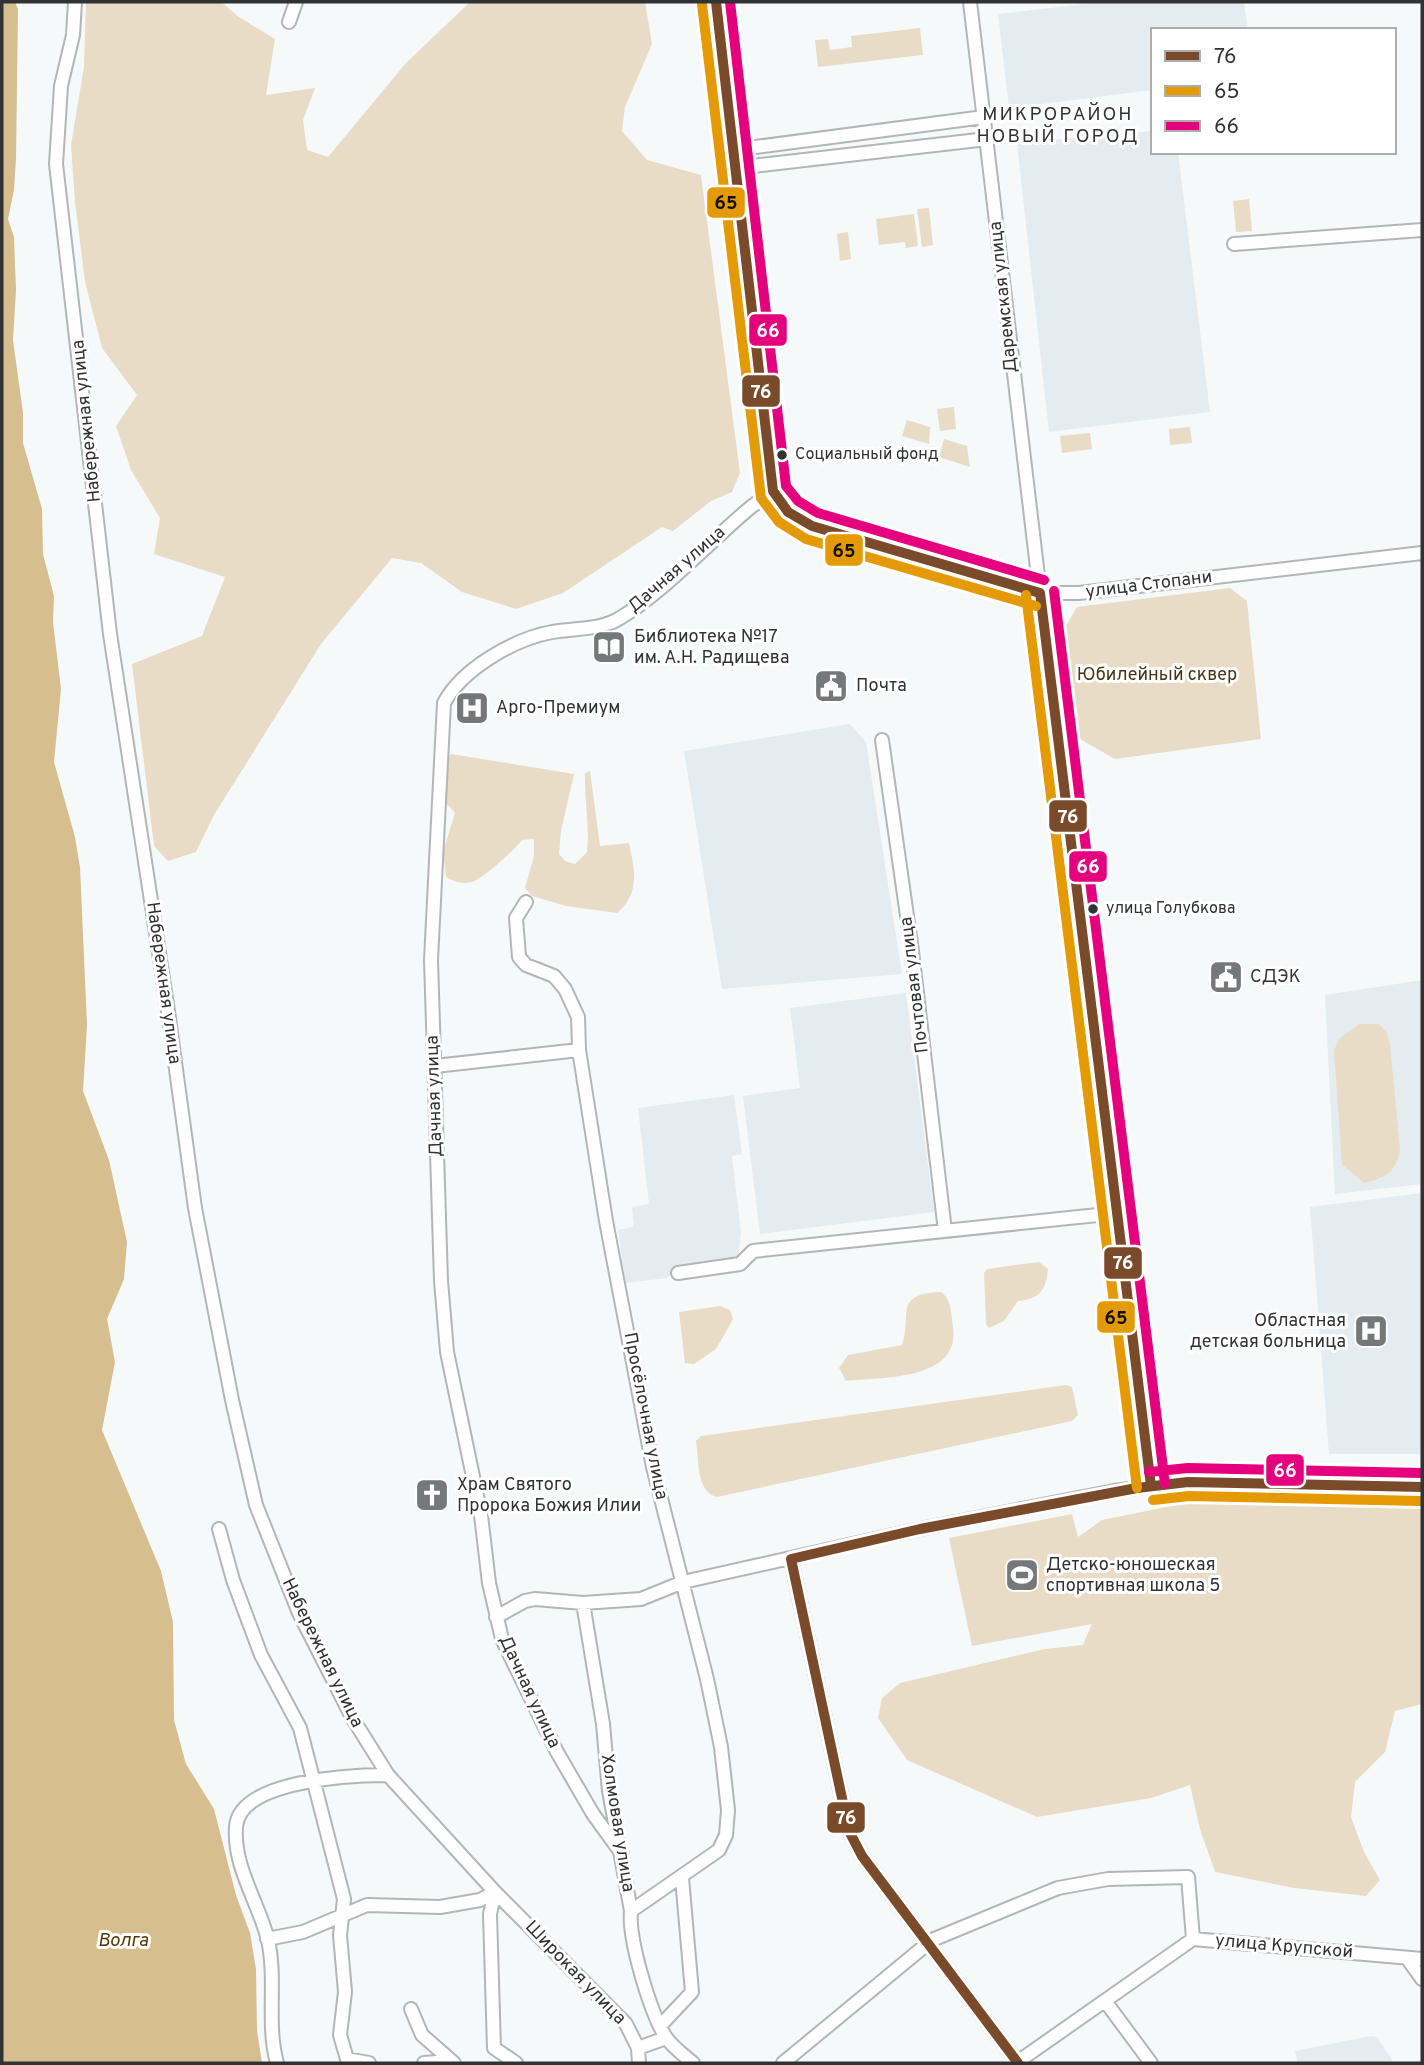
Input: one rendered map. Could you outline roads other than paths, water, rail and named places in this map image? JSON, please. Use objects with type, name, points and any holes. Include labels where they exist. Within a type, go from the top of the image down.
[{"type":"main road","points":[[716,2],[774,491]]},
{"type":"main road","name":"улица Стопани","points":[[774,491],[788,512],[812,526],[1040,593]]},
{"type":"main road","points":[[1040,593],[1151,1486],[1188,1482],[1422,1488]]},
{"type":"street","name":"Набережная улица","points":[[75,2],[73,35],[61,86],[56,164],[110,634],[168,1011],[195,1208],[232,1400],[256,1505],[299,1613],[353,1719],[388,1775],[495,1892]]},
{"type":"street","points":[[289,22],[296,2]]},
{"type":"street","name":"Даремская улица","points":[[970,2],[1040,593]]},
{"type":"street","points":[[733,150],[984,117]]},
{"type":"street","points":[[735,168],[987,139]]},
{"type":"street","points":[[1234,244],[1307,236],[1422,230]]},
{"type":"street","name":"Дачная улица","points":[[622,1854],[593,1814],[557,1752],[502,1639],[496,1617],[481,1515],[447,1352],[441,1281],[431,960],[444,703],[452,687],[475,665],[550,632],[618,620],[751,507],[774,491]]},
{"type":"street","name":"улица Стопани","points":[[1040,593],[1079,593],[1422,552]]},
{"type":"street","name":"Почтовая улица","points":[[882,740],[912,951],[945,1231]]},
{"type":"street","name":"Просёлочная улица","points":[[526,902],[516,918],[519,957],[526,965],[554,975],[565,989],[578,1017],[579,1050],[606,1222],[653,1467],[707,1679],[728,1810],[726,1835],[719,1850],[682,1878],[631,1910]]},
{"type":"street","points":[[435,1066],[579,1050]]},
{"type":"street","points":[[678,1273],[740,1264],[753,1251],[1117,1213]]},
{"type":"street","points":[[496,1617],[524,1601],[535,1599],[583,1604],[641,1599],[683,1582],[920,1529],[1151,1486]]},
{"type":"street","points":[[219,1529],[233,1580],[261,1655],[300,1728],[344,1899],[341,1935],[345,1992],[340,2035],[346,2059],[369,2063]]},
{"type":"street","points":[[791,1559],[849,1831],[862,1856],[1017,2063]]},
{"type":"street","name":"Холмовая улица","points":[[583,1604],[603,1724],[609,1791],[631,1910],[629,1927],[663,2032]]},
{"type":"street","points":[[276,2063],[271,2026],[272,1969],[267,1939],[238,1850],[235,1829],[237,1815],[244,1806],[259,1797],[313,1781],[358,1775],[388,1775]]},
{"type":"street","points":[[783,2063],[926,1943],[1006,1907],[1058,1888],[1108,1879],[1188,1877],[1193,1939]]},
{"type":"street","points":[[638,2048],[663,2032],[692,1992],[682,1878]]},
{"type":"street","points":[[267,1939],[303,1932],[367,1905],[459,1905],[495,1892]]},
{"type":"street","points":[[495,1892],[490,1914],[494,2048],[516,2063]]},
{"type":"street","name":"Широкая улица","points":[[495,1892],[625,2024],[638,2048],[639,2063]]},
{"type":"street","name":"улица Крупской","points":[[1017,2063],[1193,1939],[1422,1959]]},
{"type":"street","points":[[1407,1958],[1422,1979]]},
{"type":"street","points":[[1105,2001],[1151,2063]]},
{"type":"street","points":[[411,2009],[422,2035],[452,2062]]},
{"type":"street","points":[[663,2032],[693,2063]]},
{"type":"street","points":[[424,2063],[452,2062]]},
{"type":"water","name":"Волга","points":[[2,2],[15,2],[18,9],[16,159],[14,190],[8,219],[14,237],[16,290],[13,340],[23,413],[23,443],[42,509],[43,554],[54,596],[53,622],[61,689],[54,762],[75,837],[80,867],[87,1025],[83,1091],[109,1160],[127,1242],[124,1279],[107,1319],[115,1362],[102,1430],[161,1571],[173,1622],[174,1720],[186,1764],[214,1809],[236,1895],[250,1933],[256,1969],[257,2031],[262,2063],[2,2063]]},
{"type":"place","name":"Социальный фонд","points":[[782,455]]},
{"type":"place","name":"Библиотека №17 им. А.Н. Радищева","points":[[609,647]]},
{"type":"place","name":"Почта","points":[[831,686]]},
{"type":"place","name":"Арго-Премиум","points":[[472,708]]},
{"type":"place","name":"улица Голубкова","points":[[1093,909]]},
{"type":"place","name":"СДЭК","points":[[1226,977]]},
{"type":"place","name":"Областная детская больница","points":[[1371,1331]]},
{"type":"place","name":"Храм Святого Пророка Божия Илии","points":[[432,1495]]},
{"type":"place","name":"Детско-юношеская спортивная школа 5","points":[[1022,1575]]},
{"type":"district","name":"МИКРОРАЙОН НОВЫЙ ГОРОД","points":[[1058,126]]},
{"type":"park label","name":"Юбилейный сквер","points":[[1157,675]]}]
